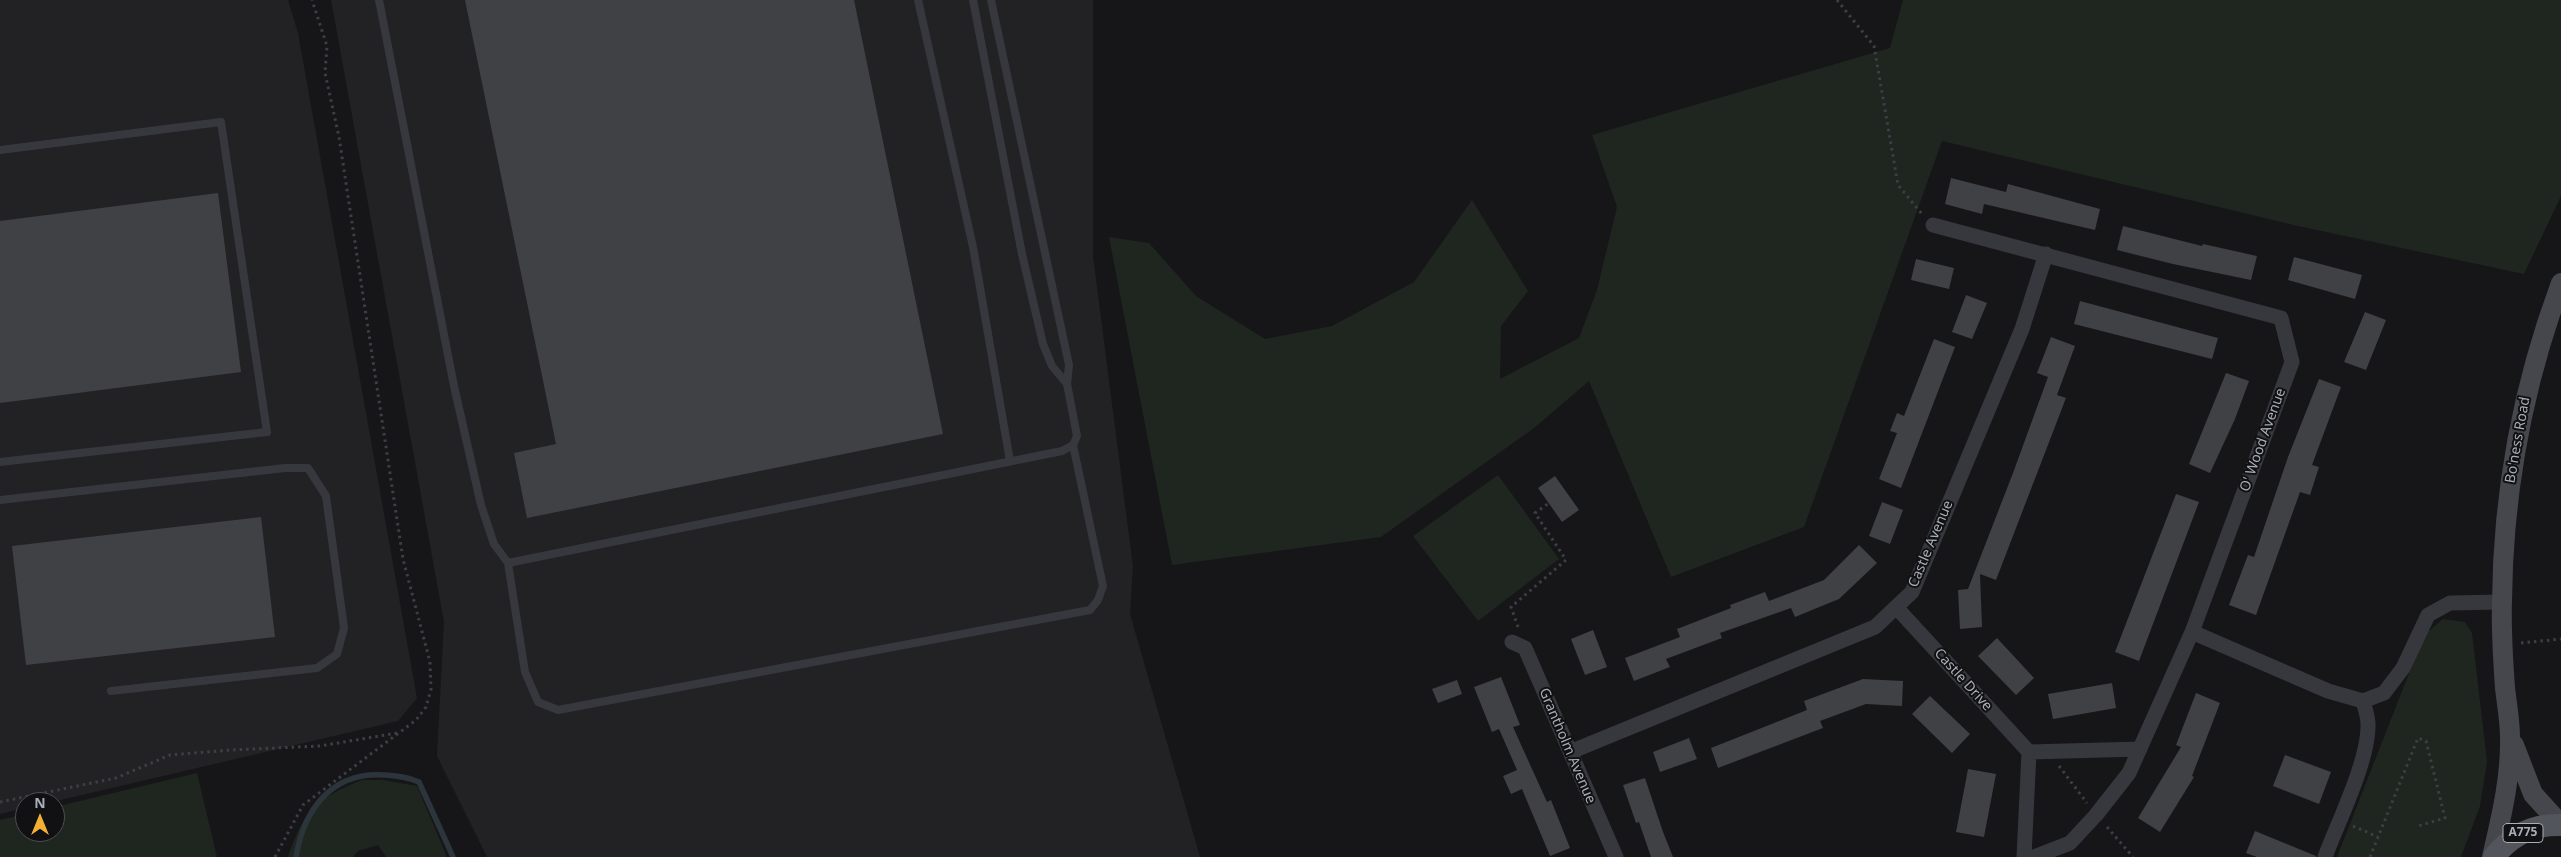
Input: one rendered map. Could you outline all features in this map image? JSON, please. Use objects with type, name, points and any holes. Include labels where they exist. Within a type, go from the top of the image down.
[{"type":"main road","name":"Bo'ness Road","points":[[2493,857],[2509,772],[2510,736],[2503,646],[2502,602],[2509,487],[2518,431],[2540,344],[2561,283]]},
{"type":"main road","name":"Bo'ness Road","points":[[2510,736],[2534,794],[2561,825]]},
{"type":"main road","name":"A775","points":[[2493,857],[2503,846],[2533,827],[2561,825]]},
{"type":"street","name":"O' Wood Avenue","points":[[1933,225],[2281,318],[2292,362],[2192,632],[2129,773],[2096,815],[2070,843],[2034,857]]},
{"type":"street","name":"Castle Avenue","points":[[1570,752],[1875,627],[1912,592],[2022,329],[2046,254]]},
{"type":"street","points":[[2192,632],[2328,691],[2363,701],[2384,693],[2403,668],[2428,615],[2450,603],[2502,602]]},
{"type":"street","name":"Castle Drive","points":[[1896,607],[2029,752]]},
{"type":"street","name":"Grantholm Avenue","points":[[1518,645],[1570,752],[1616,857]]},
{"type":"street","points":[[2325,857],[2352,790],[2367,738],[2368,722],[2363,701]]},
{"type":"street","points":[[2024,857],[2029,752],[2140,749]]},
{"type":"lane","points":[[379,0],[452,376],[481,505],[494,544],[508,563],[525,672],[538,702],[558,710],[1090,610],[1098,600],[1103,586],[1072,445]]},
{"type":"lane","points":[[918,0],[973,246],[1010,461]]},
{"type":"lane","points":[[973,0],[1022,254],[1043,344],[1052,366],[1067,384]]},
{"type":"lane","points":[[508,563],[1062,451],[1072,445],[1077,436],[1067,384],[1069,365],[991,0]]},
{"type":"lane","points":[[0,150],[221,122],[266,432],[0,462]]},
{"type":"lane","points":[[0,500],[285,468],[308,468],[326,496],[344,628],[337,654],[317,668],[111,690]]},
{"type":"path","points":[[275,857],[304,805],[416,720],[426,707],[431,689],[430,662],[404,559],[339,137],[325,73],[327,46],[312,0]]},
{"type":"path","points":[[1837,0],[1874,46],[1898,185],[1933,225]]},
{"type":"path","points":[[1518,645],[1510,607],[1566,560],[1535,512],[1549,503]]},
{"type":"path","points":[[2503,646],[2561,639]]},
{"type":"path","points":[[0,802],[116,778],[170,755],[320,746],[398,733]]},
{"type":"path","points":[[2370,857],[2418,738],[2426,742],[2445,818],[2418,826]]},
{"type":"path","points":[[2338,821],[2378,836]]},
{"type":"shaded area","points":[[0,0],[288,0],[298,33],[417,698],[398,721],[65,799],[65,792],[15,792],[15,810],[0,814]]},
{"type":"shaded area","points":[[331,0],[1093,0],[1093,256],[1133,567],[1130,614],[1200,857],[487,857],[437,756],[444,622]]},
{"type":"shaded area","points":[[1903,0],[2561,0],[2561,196],[2524,274],[2298,226],[1942,141],[1804,527],[1671,577],[1589,381],[1534,428],[1381,537],[1172,565],[1109,237],[1149,243],[1196,296],[1265,339],[1332,326],[1414,282],[1472,200],[1528,291],[1501,326],[1500,379],[1579,338],[1597,290],[1617,207],[1592,135],[1890,48]]},
{"type":"shaded area","points":[[1498,475],[1559,559],[1478,621],[1413,536]]},
{"type":"shaded area","points":[[2443,619],[2465,622],[2472,633],[2487,762],[2480,806],[2461,857],[2337,857],[2424,635]]},
{"type":"shaded area","points":[[197,773],[217,857],[0,857],[0,820],[15,816],[15,842],[65,842],[65,805]]},
{"type":"shaded area","points":[[362,780],[383,780],[417,786],[447,857],[386,857],[378,845],[358,851],[353,857],[288,857],[300,827],[314,808],[333,793]]},
{"type":"building","points":[[465,0],[854,0],[943,434],[527,518],[514,453],[556,444]]},
{"type":"building","points":[[1951,178],[2006,192],[2008,184],[2100,209],[2095,230],[1984,204],[1982,214],[1945,204]]},
{"type":"building","points":[[218,193],[241,372],[0,403],[0,221]]},
{"type":"building","points":[[2123,226],[2202,246],[2203,244],[2257,256],[2251,280],[2117,250]]},
{"type":"building","points":[[2294,257],[2362,275],[2355,299],[2288,280]]},
{"type":"building","points":[[1916,259],[1954,268],[1949,289],[1911,280]]},
{"type":"building","points":[[1966,295],[1987,303],[1972,339],[1952,332]]},
{"type":"building","points":[[2080,301],[2218,338],[2212,359],[2074,324]]},
{"type":"building","points":[[2365,312],[2386,320],[2366,370],[2344,362]]},
{"type":"building","points":[[2051,337],[2075,346],[2057,395],[2066,398],[1996,580],[1980,574],[1982,627],[1960,629],[1958,590],[1968,589],[2013,473],[2048,377],[2037,373]]},
{"type":"building","points":[[1934,339],[1955,347],[1901,488],[1879,479],[1897,433],[1890,431],[1897,413],[1904,416]]},
{"type":"building","points":[[2226,373],[2249,381],[2235,419],[2210,473],[2189,464]]},
{"type":"building","points":[[2319,379],[2341,387],[2312,465],[2319,467],[2310,495],[2300,492],[2256,615],[2229,605],[2248,555],[2254,557],[2288,457]]},
{"type":"building","points":[[1555,476],[1579,510],[1562,522],[1538,488]]},
{"type":"building","points":[[2176,494],[2199,502],[2139,661],[2115,652]]},
{"type":"building","points":[[1882,502],[1903,510],[1890,544],[1869,536]]},
{"type":"building","points":[[261,517],[275,637],[26,665],[12,546]]},
{"type":"building","points":[[1859,545],[1877,563],[1839,599],[1795,617],[1791,608],[1720,633],[1722,638],[1666,659],[1670,667],[1634,681],[1625,658],[1680,637],[1677,629],[1731,608],[1730,605],[1765,592],[1769,601],[1824,580]]},
{"type":"building","points":[[1593,630],[1607,667],[1585,675],[1571,639]]},
{"type":"building","points":[[1997,638],[2034,678],[2016,695],[1978,656]]},
{"type":"building","points":[[1501,677],[1520,725],[1513,727],[1547,802],[1551,800],[1570,848],[1550,856],[1522,789],[1511,794],[1503,776],[1517,770],[1499,729],[1492,732],[1474,687]]},
{"type":"building","points":[[1863,679],[1903,681],[1902,706],[1866,704],[1820,721],[1823,728],[1718,768],[1711,748],[1807,710],[1804,701]]},
{"type":"building","points":[[1457,680],[1462,694],[1438,703],[1432,689]]},
{"type":"building","points":[[2112,683],[2116,708],[2053,719],[2048,694]]},
{"type":"building","points":[[2196,693],[2220,703],[2192,776],[2194,777],[2160,832],[2138,818],[2181,747],[2176,745]]},
{"type":"building","points":[[1930,696],[1970,734],[1952,753],[1912,714]]},
{"type":"building","points":[[1689,738],[1697,759],[1660,772],[1653,752]]},
{"type":"building","points":[[2285,755],[2331,772],[2319,804],[2273,786]]},
{"type":"building","points":[[1968,769],[1996,774],[1984,837],[1956,832]]},
{"type":"building","points":[[1645,778],[1673,857],[1651,857],[1639,822],[1636,823],[1623,785]]},
{"type":"building","points":[[2255,831],[2316,857],[2257,857],[2246,853]]},
{"type":"waterway","points":[[296,857],[306,823],[324,796],[350,779],[366,775],[403,777],[419,782],[453,857]]}]
